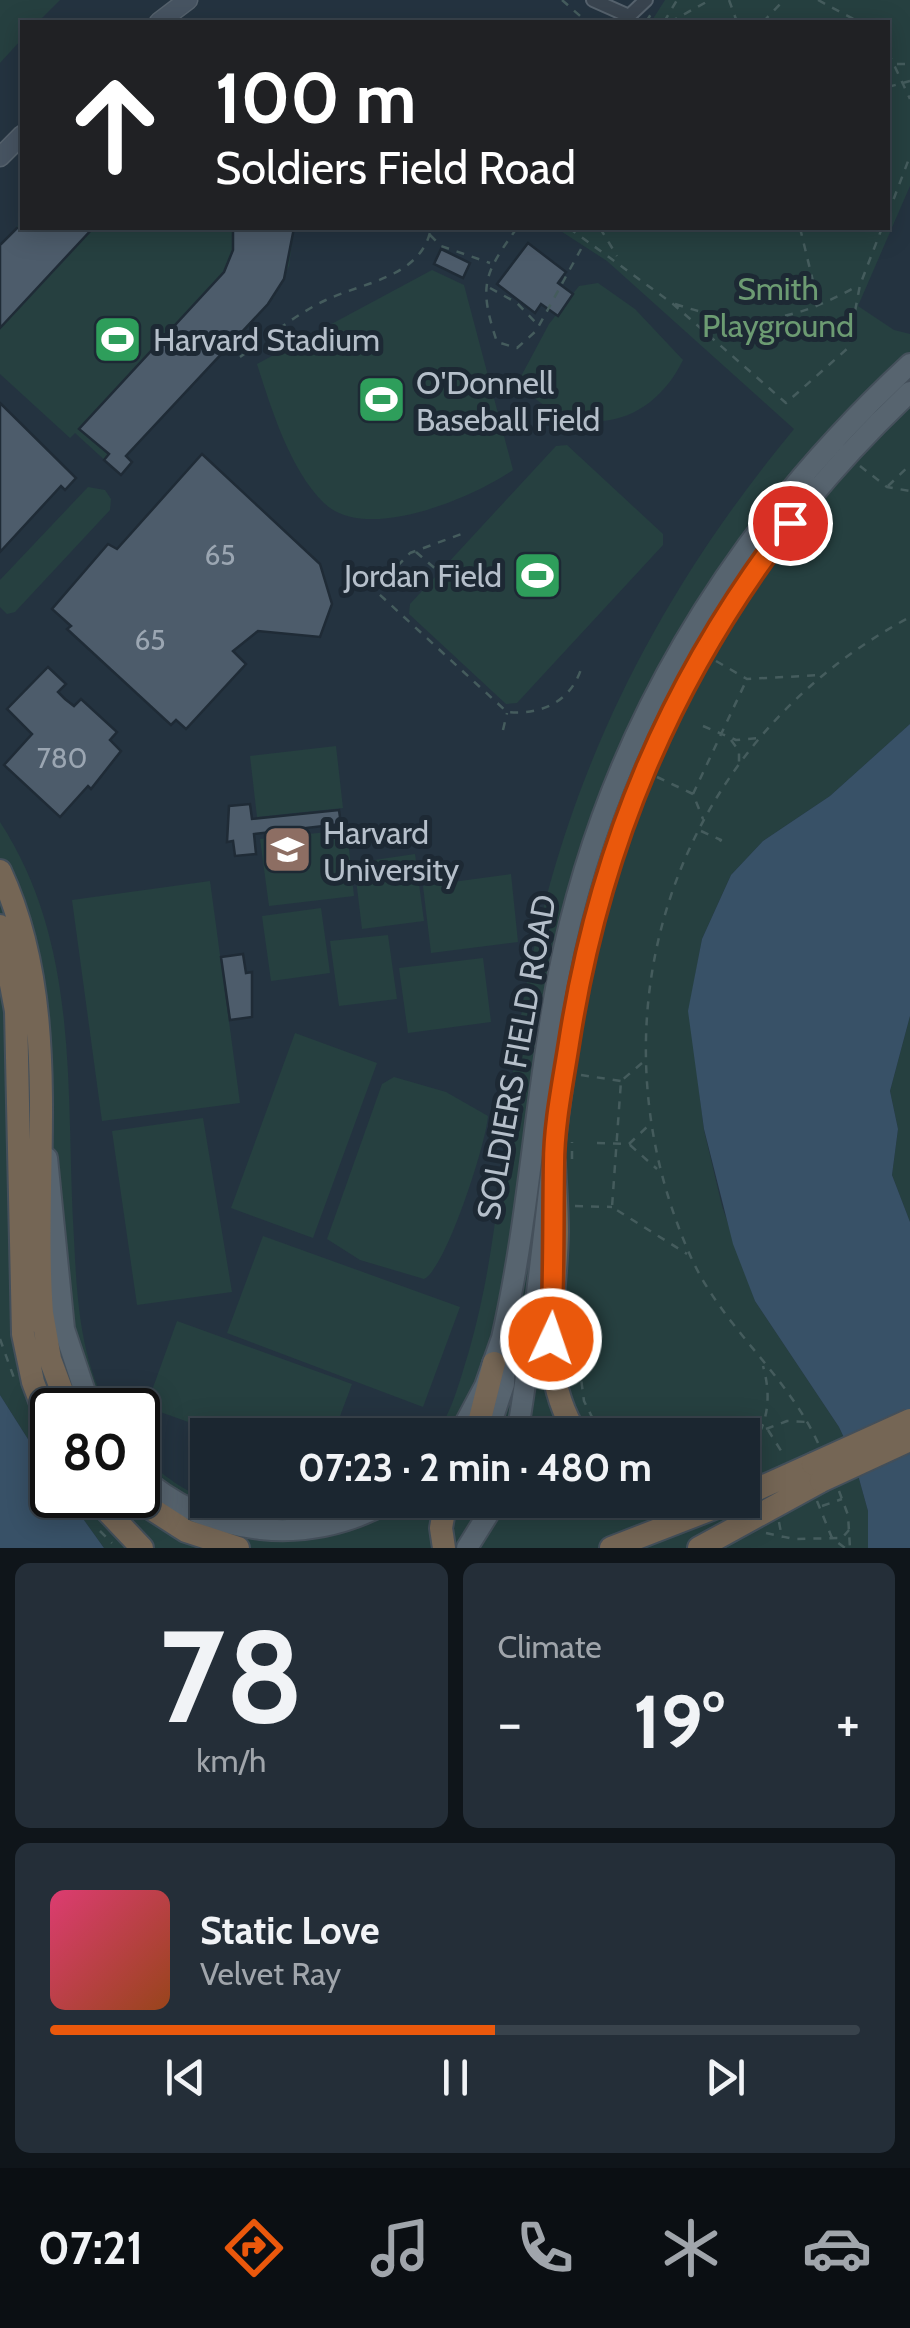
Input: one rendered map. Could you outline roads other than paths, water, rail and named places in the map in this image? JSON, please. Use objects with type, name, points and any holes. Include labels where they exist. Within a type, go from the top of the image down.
[{"type":"highway","points":[[0,871],[21,924],[34,980],[43,1321],[61,1388]]},
{"type":"highway","points":[[0,926],[16,1011],[22,1323],[36,1388]]},
{"type":"highway","points":[[563,1165],[551,1363],[560,1403],[568,1418]]},
{"type":"highway","points":[[480,1418],[494,1363]]},
{"type":"highway","points":[[699,1548],[822,1477],[910,1420]]},
{"type":"highway","points":[[760,1492],[822,1477],[910,1440]]},
{"type":"highway","points":[[160,1515],[176,1526],[238,1548]]},
{"type":"highway","points":[[114,1518],[142,1548]]},
{"type":"highway","points":[[443,1518],[444,1548]]},
{"type":"highway","points":[[611,1548],[684,1518]]},
{"type":"main road","points":[[162,20],[188,0]]},
{"type":"main road","points":[[0,157],[20,137]]},
{"type":"main road","name":"SOLDIERS FIELD ROAD","points":[[467,1418],[494,1363],[504,1330],[564,948],[588,853],[622,761],[680,645],[742,550],[816,458],[910,364]]},
{"type":"main road","name":"SOLDIERS FIELD ROAD","points":[[520,1418],[563,1165],[576,999],[591,924],[613,846],[656,738],[713,630],[766,554],[825,480],[910,392]]},
{"type":"main road","points":[[39,1102],[53,1199],[64,1329],[84,1388]]},
{"type":"main road","points":[[492,1418],[506,1377],[504,1330]]},
{"type":"main road","points":[[160,1490],[190,1511]]},
{"type":"main road","points":[[213,1518],[252,1530],[326,1527],[348,1518]]},
{"type":"main road","points":[[467,1548],[486,1518]]},
{"type":"street","points":[[594,0],[629,16],[646,0]]},
{"type":"water","points":[[910,724],[910,1016],[890,1091],[898,1129],[892,1175],[910,1222],[910,1548],[868,1548],[868,1511],[853,1457],[839,1427],[755,1301],[733,1244],[704,1129],[688,1011],[702,939],[731,875],[763,841],[830,796]]},
{"type":"water","points":[[0,1395],[30,1442],[30,1518],[82,1518],[104,1548],[0,1548]]},
{"type":"place","name":"Harvard Stadium","points":[[118,339]]},
{"type":"place","name":"O'Donnell Baseball Field","points":[[381,400]]},
{"type":"place","name":"Jordan Field","points":[[537,575]]},
{"type":"place","name":"Harvard University","points":[[288,850]]},
{"type":"park label","name":"Smith Playground","points":[[778,306]]}]
